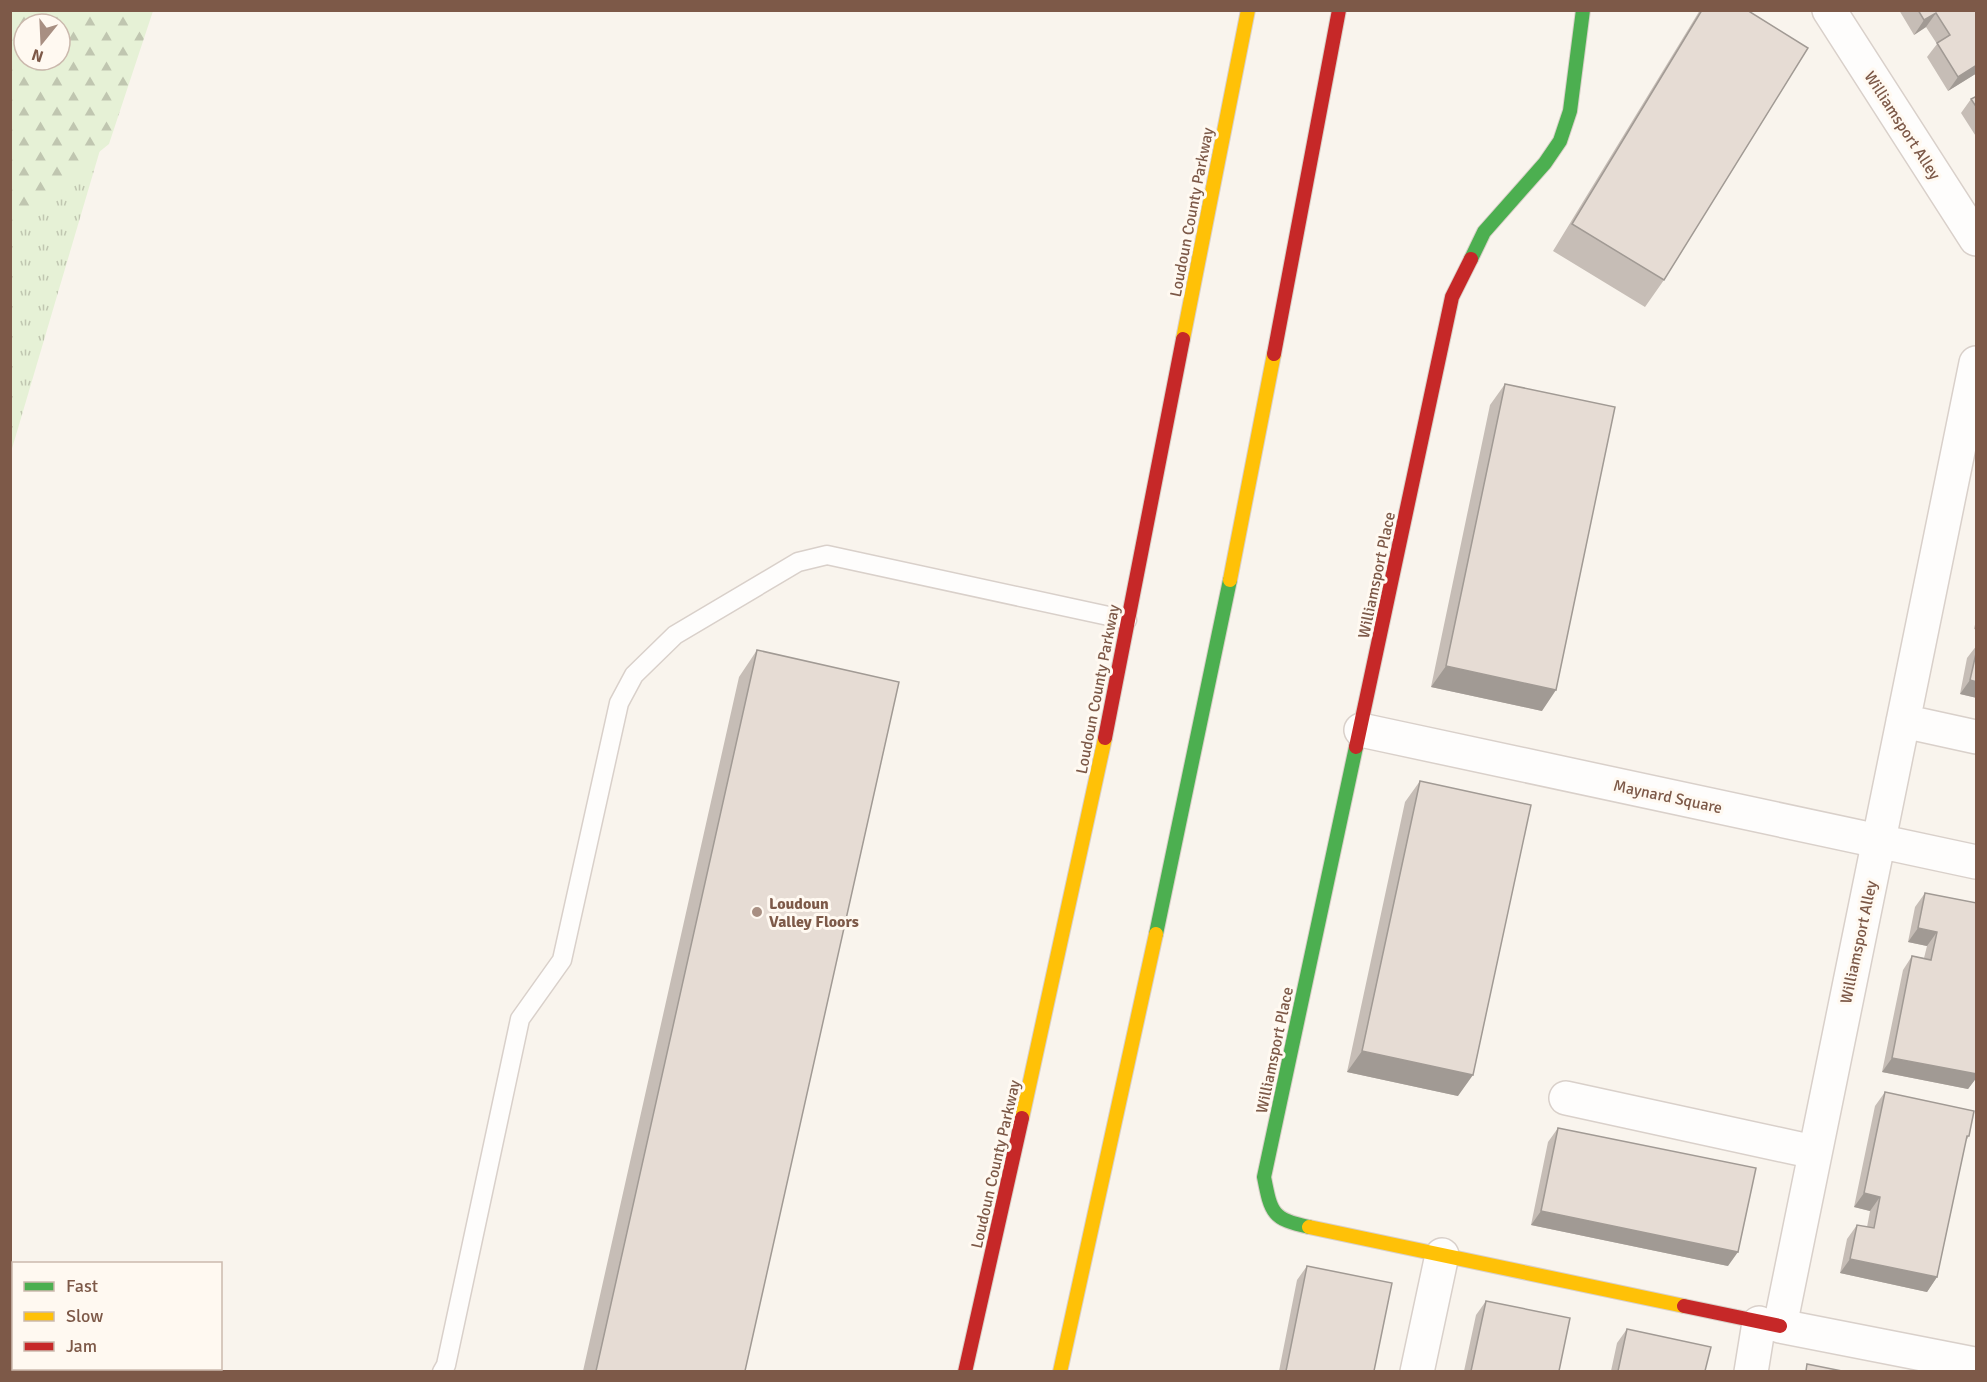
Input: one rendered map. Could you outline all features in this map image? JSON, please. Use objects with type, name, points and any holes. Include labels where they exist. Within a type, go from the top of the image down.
[{"type":"main road","name":"Loudoun County Parkway","points":[[965,1371],[1092,802],[1248,10]]},
{"type":"main road","points":[[1060,1371],[1129,1061],[1240,533],[1339,10]]},
{"type":"main road","name":"Williamsport Place","points":[[1442,1256],[1285,1222],[1270,1206],[1264,1177],[1452,297],[1484,232],[1545,163],[1560,141],[1570,111],[1583,10]]},
{"type":"main road","points":[[1442,1256],[1770,1324]]},
{"type":"street","name":"Williamsport Alley","points":[[1829,10],[1977,239]]},
{"type":"street","name":"Williamsport Alley","points":[[1751,1371],[1770,1324],[1814,1152],[1977,363]]},
{"type":"street","points":[[1903,721],[1977,737]]},
{"type":"street","name":"Maynard Square","points":[[1361,730],[1977,862]]},
{"type":"street","points":[[1566,1098],[1814,1152]]},
{"type":"street","points":[[1417,1371],[1442,1256]]},
{"type":"street","points":[[1770,1324],[1975,1363]]},
{"type":"lane","points":[[442,1371],[446,1365],[520,1019],[562,960],[619,703],[634,675],[649,658],[675,635],[798,562],[827,555],[1127,620]]},
{"type":"green space","points":[[11,10],[153,11],[109,144],[11,223]]},
{"type":"green space","points":[[11,11],[141,11],[11,452]]},
{"type":"building","points":[[1702,10],[1747,10],[1808,48],[1664,280],[1572,224]]},
{"type":"building","points":[[1918,10],[1977,10],[1977,65],[1958,77],[1937,43],[1950,35],[1936,13],[1924,20]]},
{"type":"building","points":[[1977,96],[1977,108],[1971,99]]},
{"type":"building","points":[[1505,384],[1615,407],[1556,690],[1446,666]]},
{"type":"building","points":[[1977,649],[1977,682],[1970,680]]},
{"type":"building","points":[[757,650],[899,682],[745,1371],[596,1371]]},
{"type":"building","points":[[1420,781],[1531,805],[1473,1075],[1362,1051]]},
{"type":"building","points":[[1925,893],[1977,903],[1977,1074],[1892,1058],[1912,956],[1931,960],[1937,932],[1918,928]]},
{"type":"building","points":[[1885,1092],[1974,1111],[1937,1277],[1850,1259],[1857,1225],[1874,1228],[1880,1197],[1864,1193]]},
{"type":"building","points":[[1558,1128],[1756,1168],[1738,1252],[1541,1211]]},
{"type":"building","points":[[1307,1266],[1392,1283],[1374,1371],[1286,1371]]},
{"type":"building","points":[[1486,1301],[1570,1318],[1559,1371],[1471,1371]]},
{"type":"building","points":[[1627,1329],[1711,1347],[1705,1371],[1618,1371]]},
{"type":"building","points":[[1807,1364],[1842,1371],[1806,1371]]},
{"type":"traffic: fast","points":[[1471,259],[1484,232],[1545,163],[1560,141],[1570,111],[1583,10]]},
{"type":"traffic: fast","points":[[1156,934],[1230,580]]},
{"type":"traffic: fast","points":[[1309,1227],[1287,1221],[1275,1212],[1269,1199],[1264,1177],[1356,747]]},
{"type":"traffic: slow","points":[[1183,339],[1248,10]]},
{"type":"traffic: slow","points":[[1230,580],[1274,354]]},
{"type":"traffic: slow","points":[[1022,1118],[1105,738]]},
{"type":"traffic: slow","points":[[1060,1372],[1156,934]]},
{"type":"traffic: slow","points":[[1309,1227],[1684,1306]]},
{"type":"traffic: jam","points":[[1274,354],[1339,10]]},
{"type":"traffic: jam","points":[[1356,747],[1452,297],[1471,259]]},
{"type":"traffic: jam","points":[[1105,738],[1183,339]]},
{"type":"traffic: jam","points":[[965,1372],[1022,1118]]},
{"type":"traffic: jam","points":[[1684,1306],[1780,1326]]},
{"type":"place","name":"Loudoun Valley Floors","points":[[757,912]]}]
